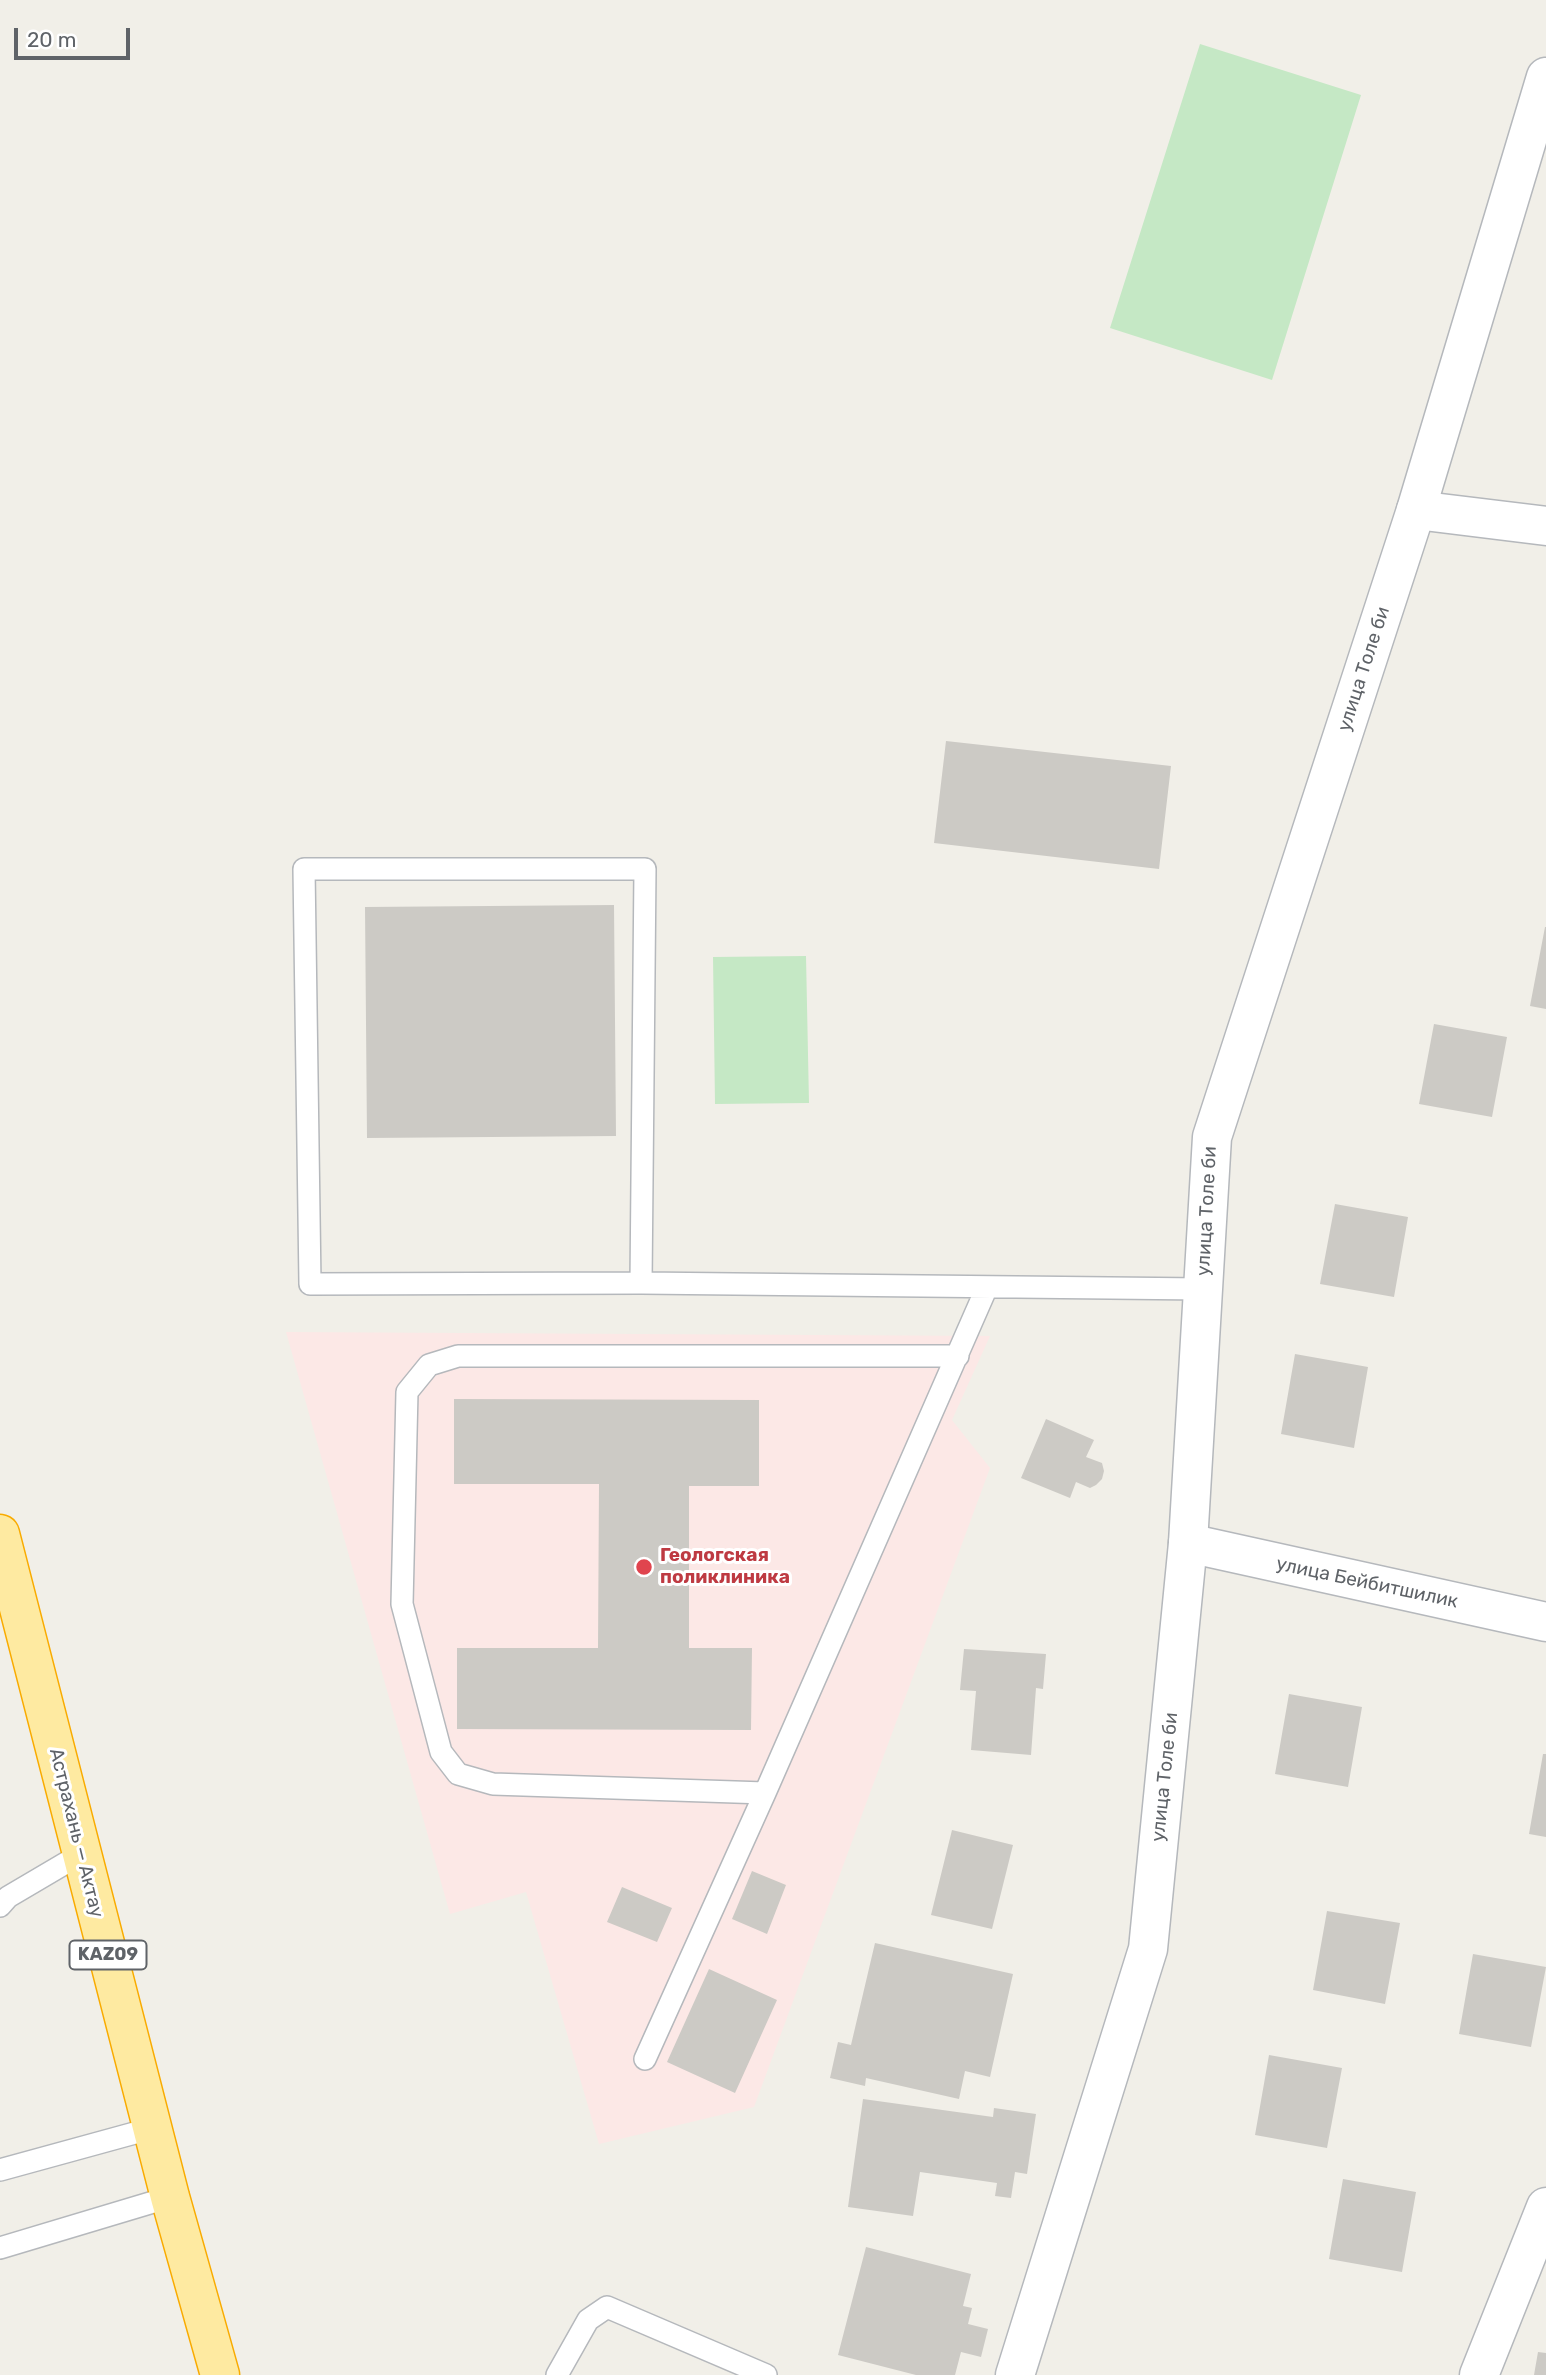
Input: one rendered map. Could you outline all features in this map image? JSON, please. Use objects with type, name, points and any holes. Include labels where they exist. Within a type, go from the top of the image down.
[{"type":"highway","name":"Астрахань — Актау","points":[[0,1534],[170,2197],[220,2375]]},
{"type":"street","name":"улица Толе би","points":[[1015,2375],[1148,1949],[1188,1543],[1212,1137],[1416,510],[1546,76]]},
{"type":"street","points":[[1416,510],[1546,526]]},
{"type":"street","name":"улица Бейбитшилик","points":[[1188,1543],[1546,1622]]},
{"type":"street","points":[[1479,2375],[1546,2207]]},
{"type":"lane","points":[[640,1283],[645,869],[303,869],[310,1284],[640,1283],[1203,1289]]},
{"type":"lane","points":[[645,2059],[987,1287]]},
{"type":"lane","points":[[765,1793],[494,1784],[458,1774],[441,1752],[402,1604],[407,1391],[429,1365],[458,1356],[958,1356]]},
{"type":"lane","points":[[0,1906],[8,1897],[81,1854]]},
{"type":"lane","points":[[0,2171],[153,2127]]},
{"type":"lane","points":[[0,2248],[170,2197]]},
{"type":"lane","points":[[557,2375],[588,2320],[607,2307],[766,2375]]},
{"type":"shaded area","points":[[286,1332],[990,1336],[952,1420],[990,1468],[754,2107],[599,2144],[526,1892],[450,1914]]},
{"type":"green space","points":[[1200,44],[1361,95],[1272,380],[1110,328]]},
{"type":"green space","points":[[806,956],[809,1103],[715,1104],[713,957]]},
{"type":"building","points":[[946,741],[1171,766],[1159,869],[934,843]]},
{"type":"building","points":[[614,905],[616,1136],[367,1138],[365,907]]},
{"type":"building","points":[[1546,927],[1546,1009],[1530,1006]]},
{"type":"building","points":[[1434,1024],[1507,1037],[1492,1117],[1419,1104]]},
{"type":"building","points":[[1335,1204],[1408,1217],[1394,1297],[1320,1284]]},
{"type":"building","points":[[1295,1354],[1368,1367],[1354,1448],[1281,1434]]},
{"type":"building","name":"Геологская поликлиника","points":[[454,1399],[759,1400],[759,1486],[689,1486],[689,1648],[752,1648],[751,1730],[457,1729],[457,1648],[598,1648],[599,1484],[454,1484]]},
{"type":"building","points":[[1046,1419],[1094,1440],[1086,1457],[1102,1463],[1102,1479],[1096,1485],[1090,1488],[1076,1482],[1070,1498],[1021,1478]]},
{"type":"building","points":[[964,1649],[1046,1654],[1043,1689],[1036,1688],[1031,1755],[971,1750],[976,1691],[960,1690]]},
{"type":"building","points":[[1289,1694],[1362,1707],[1348,1787],[1275,1774]]},
{"type":"building","points":[[1543,1754],[1546,1754],[1546,1837],[1529,1834]]},
{"type":"building","points":[[952,1830],[1013,1845],[992,1929],[931,1915]]},
{"type":"building","points":[[752,1871],[786,1885],[767,1934],[732,1919]]},
{"type":"building","points":[[622,1887],[672,1908],[657,1942],[607,1922]]},
{"type":"building","points":[[1327,1911],[1400,1923],[1385,2004],[1313,1990]]},
{"type":"building","points":[[875,1943],[1013,1974],[990,2077],[965,2071],[959,2099],[866,2078],[865,2086],[830,2078],[838,2042],[851,2045]]},
{"type":"building","points":[[1473,1954],[1546,1967],[1531,2047],[1459,2034]]},
{"type":"building","points":[[709,1969],[777,2000],[735,2093],[667,2062]]},
{"type":"building","points":[[1269,2055],[1342,2068],[1327,2148],[1255,2135]]},
{"type":"building","points":[[863,2099],[993,2117],[994,2108],[1036,2114],[1027,2174],[1015,2172],[1011,2198],[995,2196],[997,2183],[920,2172],[913,2216],[848,2207]]},
{"type":"building","points":[[1343,2179],[1416,2192],[1402,2272],[1329,2259]]},
{"type":"building","points":[[866,2247],[971,2274],[963,2306],[972,2308],[968,2324],[988,2329],[981,2357],[961,2352],[955,2375],[916,2375],[838,2355]]},
{"type":"building","points":[[1538,2352],[1546,2353],[1546,2375],[1534,2375]]},
{"type":"place","name":"Геологская поликлиника","points":[[644,1567]]}]
